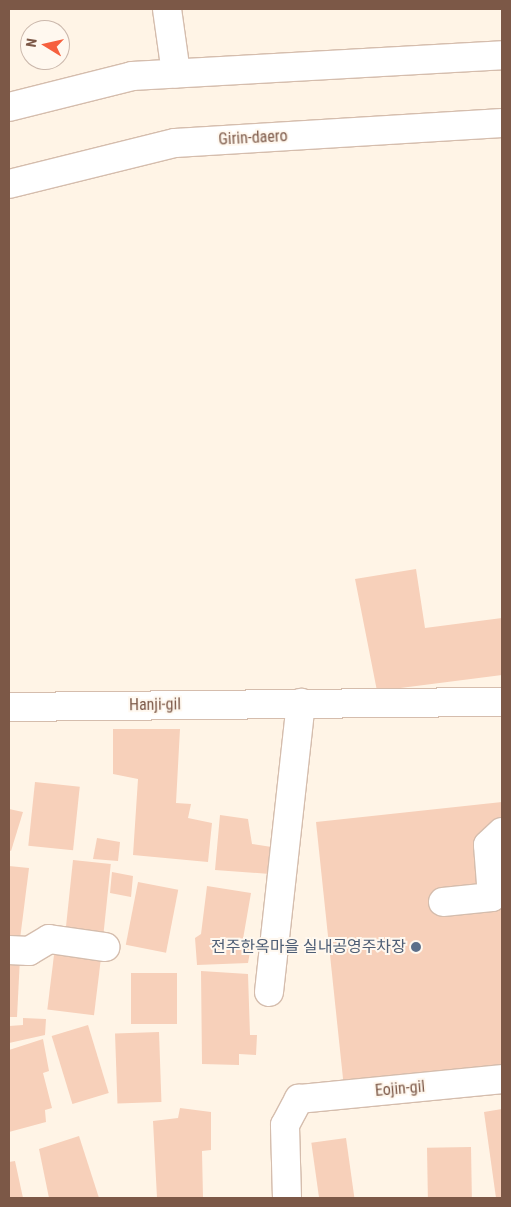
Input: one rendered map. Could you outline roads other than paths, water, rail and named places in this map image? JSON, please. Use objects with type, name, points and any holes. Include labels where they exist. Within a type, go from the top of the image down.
[{"type":"street","points":[[168,9],[176,73]]},
{"type":"street","points":[[9,107],[132,76],[502,55]]},
{"type":"street","name":"Girin-daero","points":[[9,184],[175,143],[502,123]]},
{"type":"street","name":"Hanji-gil","points":[[9,706],[502,702]]},
{"type":"street","points":[[269,992],[301,703]]},
{"type":"street","points":[[443,902],[492,897],[488,845],[502,832]]},
{"type":"street","points":[[9,950],[29,951],[49,939],[105,947]]},
{"type":"street","name":"Eojin-gil","points":[[287,1198],[285,1125],[299,1099],[502,1079]]},
{"type":"place","name":"전주한옥마을 실내공영주차장","points":[[416,947]]}]
